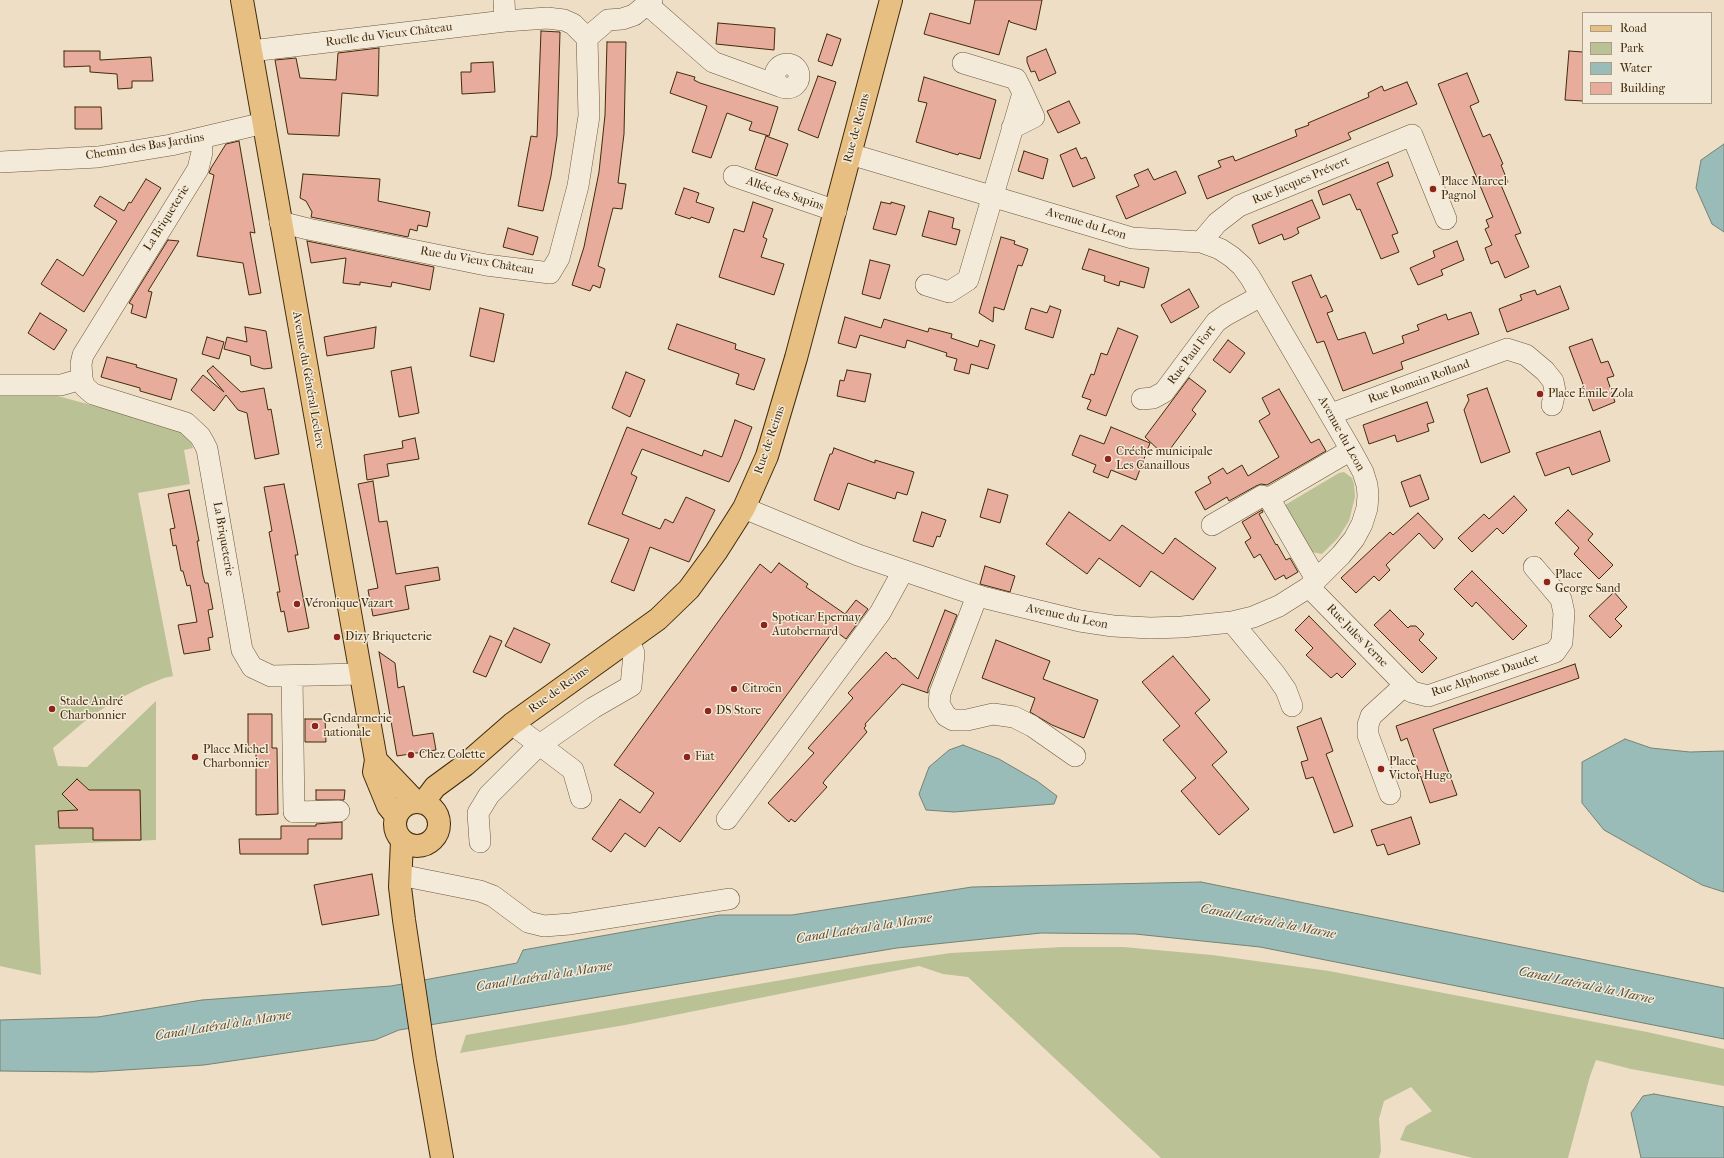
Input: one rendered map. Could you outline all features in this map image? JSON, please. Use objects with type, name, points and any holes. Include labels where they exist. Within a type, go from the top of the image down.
[{"type":"main road","name":"Avenue du Général Leclerc","points":[[242,0],[376,760],[374,772],[388,806],[396,816]]},
{"type":"main road","name":"Rue de Reims","points":[[419,802],[435,787],[465,765],[512,724],[658,619],[689,589],[716,552],[744,508],[767,456],[796,358],[891,0]]},
{"type":"main road","points":[[376,760],[419,802],[431,806],[439,821],[439,830],[434,838],[427,844],[405,889],[403,912]]},
{"type":"main road","name":"Rue de Reims","points":[[439,821],[446,796],[465,765]]},
{"type":"main road","points":[[419,802],[407,804],[400,809],[396,816],[394,825],[396,834],[409,846],[418,847],[427,844]]},
{"type":"main road","points":[[402,841],[400,887],[403,912],[425,1060],[442,1158]]},
{"type":"street","points":[[504,0],[505,21]]},
{"type":"street","points":[[587,38],[608,20],[622,19],[634,15],[650,2],[713,62],[779,86]]},
{"type":"street","name":"Ruelle du Vieux Château","points":[[251,51],[505,21],[547,18],[564,20],[573,24],[587,38]]},
{"type":"street","name":"Rue du Vieux Château","points":[[280,222],[486,265],[550,273],[559,258],[578,186],[589,116],[587,38]]},
{"type":"street","points":[[926,285],[949,292],[968,280],[1023,93],[1016,79],[963,63]]},
{"type":"street","name":"Chemin des Bas Jardins","points":[[0,162],[98,157],[201,139],[264,123]]},
{"type":"street","name":"Rue Jacques Prévert","points":[[1201,242],[1217,223],[1239,206],[1412,135],[1446,219]]},
{"type":"street","name":"La Briqueterie","points":[[201,139],[202,152],[198,169],[83,355],[81,364],[82,379],[85,387],[93,394],[186,423],[200,436],[208,449],[242,650],[252,667],[271,676],[360,674]]},
{"type":"street","name":"Avenue du Leon","points":[[744,508],[858,555],[977,596],[1080,622],[1113,626],[1182,628],[1232,622],[1253,617],[1279,606],[1313,583],[1341,555],[1354,539],[1362,524],[1367,508],[1367,484],[1363,472],[1262,296],[1246,272],[1232,257],[1220,249],[1201,242],[1132,238],[850,154]]},
{"type":"street","name":"Allée des Sapins","points":[[734,176],[836,211]]},
{"type":"street","name":"Rue Paul Fort","points":[[1142,399],[1153,398],[1164,392],[1216,322],[1262,296]]},
{"type":"street","name":"Rue Romain Rolland","points":[[1331,414],[1507,349],[1526,355],[1545,371],[1553,381],[1555,391],[1552,405]]},
{"type":"street","points":[[0,385],[62,385],[82,379]]},
{"type":"street","points":[[1212,525],[1262,496],[1269,498],[1351,450]]},
{"type":"street","name":"Rue Jules Verne","points":[[1269,498],[1313,583],[1405,685]]},
{"type":"street","name":"Rue Alphonse Daudet","points":[[1405,685],[1412,692],[1428,696],[1555,652],[1562,642],[1564,613],[1560,599],[1534,567]]},
{"type":"street","points":[[727,819],[880,613],[903,571]]},
{"type":"street","points":[[977,596],[940,692],[939,704],[946,716],[954,720],[967,720],[993,714],[1014,717],[1032,726],[1075,756]]},
{"type":"street","points":[[1232,622],[1275,674],[1286,690],[1292,706]]},
{"type":"street","points":[[480,842],[478,813],[489,795],[538,746],[593,708],[631,686],[634,653],[628,640]]},
{"type":"street","points":[[292,676],[294,812],[338,812]]},
{"type":"street","points":[[1390,794],[1368,735],[1368,725],[1371,716],[1405,685]]},
{"type":"street","points":[[1371,716],[1428,696]]},
{"type":"street","points":[[512,724],[538,746],[573,770],[581,798]]},
{"type":"street","points":[[410,877],[480,891],[493,896],[528,922],[544,926],[570,924],[729,899]]},
{"type":"green space","name":"Stade André Charbonnier","points":[[0,395],[54,395],[172,427],[184,433],[191,442],[193,448],[184,450],[190,484],[138,493],[173,676],[144,686],[115,701],[91,716],[53,748],[58,766],[87,767],[156,701],[156,840],[35,845],[41,975],[0,966]]},
{"type":"green space","points":[[1344,472],[1352,478],[1354,484],[1355,497],[1349,521],[1338,538],[1322,554],[1312,552],[1280,508],[1339,473]]},
{"type":"green space","points":[[1063,947],[1123,947],[1212,955],[1329,971],[1647,1032],[1724,1049],[1724,1086],[1631,1069],[1596,1060],[1590,1076],[1568,1158],[1473,1158],[1400,1140],[1406,1126],[1432,1111],[1411,1087],[1384,1101],[1379,1119],[1381,1151],[1379,1158],[1161,1158],[968,977],[943,974],[919,966],[625,1025],[460,1053],[466,1035],[868,965],[951,953]]},
{"type":"water","points":[[1724,144],[1724,232],[1712,224],[1696,188],[1701,160]]},
{"type":"water","points":[[1625,739],[1651,748],[1690,752],[1724,751],[1724,892],[1702,885],[1604,830],[1582,803],[1582,762]]},
{"type":"water","points":[[963,745],[999,759],[1037,781],[1057,796],[1054,804],[954,812],[926,810],[919,794],[929,767],[949,750]]},
{"type":"water","name":"Canal Latéral à la Marne","points":[[1201,882],[1724,988],[1724,1039],[1260,947],[1135,934],[1041,933],[897,948],[399,1030],[375,1040],[204,1065],[93,1072],[0,1071],[0,1020],[98,1017],[202,1000],[391,986],[517,963],[523,950],[719,915],[792,915],[972,887]]},
{"type":"water","points":[[1654,1094],[1724,1107],[1724,1158],[1641,1158],[1631,1113],[1643,1096]]},
{"type":"building","points":[[975,0],[1042,0],[1036,30],[1010,22],[1009,20],[999,55],[924,34],[930,13],[970,24]]},
{"type":"building","points":[[718,23],[775,28],[774,50],[716,44]]},
{"type":"building","points":[[541,31],[560,32],[557,136],[551,176],[543,211],[518,206],[531,136],[537,137]]},
{"type":"building","points":[[827,34],[841,39],[832,66],[818,61]]},
{"type":"building","points":[[607,42],[626,42],[624,134],[618,183],[626,184],[622,209],[613,208],[598,266],[605,269],[600,288],[593,285],[590,291],[572,285],[584,247],[599,172],[605,115]]},
{"type":"building","points":[[379,48],[378,96],[342,93],[339,136],[288,134],[275,60],[296,58],[300,78],[336,80],[338,53]]},
{"type":"building","points":[[1046,49],[1056,73],[1039,81],[1035,71],[1031,72],[1027,62],[1027,57]]},
{"type":"building","points":[[64,51],[100,51],[100,60],[151,57],[153,81],[132,81],[132,88],[118,89],[117,74],[90,72],[90,66],[64,67]]},
{"type":"building","points":[[1569,51],[1582,52],[1582,101],[1565,100]]},
{"type":"building","points":[[493,62],[495,92],[462,94],[461,72],[471,72],[471,63]]},
{"type":"building","points":[[677,72],[695,77],[694,80],[700,83],[778,107],[769,136],[749,130],[752,122],[727,113],[711,158],[692,152],[707,106],[670,93]]},
{"type":"building","points":[[1467,73],[1479,102],[1470,106],[1483,137],[1490,134],[1503,164],[1501,165],[1508,182],[1501,185],[1521,233],[1515,235],[1529,267],[1505,278],[1498,261],[1491,264],[1485,248],[1492,245],[1485,229],[1489,227],[1486,220],[1493,217],[1438,84]]},
{"type":"building","points":[[818,76],[836,82],[818,138],[798,130]]},
{"type":"building","points":[[924,77],[996,100],[980,159],[959,153],[958,155],[916,142],[927,103],[918,101]]},
{"type":"building","points":[[1407,82],[1417,104],[1348,133],[1351,139],[1207,199],[1198,176],[1221,167],[1218,161],[1233,156],[1235,161],[1297,136],[1295,130],[1369,97],[1368,93],[1382,86],[1384,91]]},
{"type":"building","points":[[1069,101],[1080,123],[1058,133],[1047,111]]},
{"type":"building","points":[[75,107],[101,107],[102,129],[75,129]]},
{"type":"building","points":[[766,136],[788,144],[777,176],[755,169]]},
{"type":"building","points":[[239,141],[255,233],[250,232],[261,293],[249,295],[243,263],[197,256],[214,175],[209,173],[226,144]]},
{"type":"building","points":[[1076,148],[1081,159],[1086,157],[1095,178],[1073,187],[1060,155]]},
{"type":"building","points":[[1024,151],[1048,159],[1043,179],[1018,171]]},
{"type":"building","points":[[1388,162],[1393,176],[1377,183],[1398,233],[1392,235],[1399,252],[1381,259],[1360,209],[1357,210],[1350,194],[1323,205],[1318,191]]},
{"type":"building","points":[[1148,169],[1154,180],[1176,171],[1186,193],[1126,219],[1116,196],[1139,186],[1134,175]]},
{"type":"building","points":[[303,174],[380,179],[378,201],[430,212],[427,227],[418,225],[417,231],[410,229],[408,237],[311,217],[312,212],[306,201],[300,198]]},
{"type":"building","points":[[146,179],[161,188],[84,312],[41,284],[57,259],[83,276],[117,221],[94,206],[100,196],[124,211],[129,202],[131,203]]},
{"type":"building","points":[[684,188],[699,193],[696,202],[714,208],[709,223],[675,214]]},
{"type":"building","points":[[1312,200],[1320,218],[1297,228],[1299,233],[1292,237],[1284,240],[1282,234],[1259,244],[1252,225]]},
{"type":"building","points":[[753,202],[773,209],[763,237],[767,239],[761,257],[784,264],[774,295],[719,277],[734,229],[744,232]]},
{"type":"building","points":[[881,202],[891,204],[891,202],[905,206],[896,235],[873,229]]},
{"type":"building","points":[[929,211],[954,218],[952,228],[960,230],[956,245],[922,236]]},
{"type":"building","points":[[508,228],[538,237],[533,255],[503,247]]},
{"type":"building","points":[[1001,237],[1015,241],[1014,244],[1028,249],[1022,266],[1018,265],[1004,310],[994,307],[993,322],[979,313]]},
{"type":"building","points":[[168,240],[179,241],[148,291],[152,292],[146,318],[131,313],[133,305],[129,303]]},
{"type":"building","points":[[307,241],[434,267],[430,290],[392,282],[391,287],[360,282],[360,285],[343,283],[346,258],[311,263]]},
{"type":"building","points":[[1457,241],[1464,260],[1441,270],[1443,275],[1418,285],[1410,268],[1435,257],[1433,251]]},
{"type":"building","points":[[1089,249],[1149,268],[1144,288],[1120,281],[1119,286],[1104,281],[1105,276],[1082,269]]},
{"type":"building","points":[[870,260],[890,265],[880,299],[862,294]]},
{"type":"building","points":[[1311,275],[1321,298],[1326,295],[1333,311],[1327,313],[1338,340],[1365,332],[1373,354],[1404,343],[1402,336],[1419,330],[1417,325],[1446,314],[1448,320],[1471,312],[1479,334],[1401,362],[1403,369],[1343,391],[1324,341],[1317,343],[1292,282]]},
{"type":"building","points":[[1560,286],[1569,309],[1507,332],[1499,309],[1522,300],[1520,295],[1535,290],[1537,295]]},
{"type":"building","points":[[1189,289],[1199,307],[1171,323],[1161,305]]},
{"type":"building","points":[[1050,306],[1061,310],[1053,338],[1025,329],[1031,308],[1047,313]]},
{"type":"building","points":[[480,308],[504,314],[494,362],[470,356]]},
{"type":"building","points":[[40,313],[67,330],[54,350],[28,333]]},
{"type":"building","points":[[845,317],[881,328],[884,319],[928,332],[929,328],[952,334],[951,338],[978,347],[980,340],[995,345],[988,369],[971,364],[969,374],[954,370],[957,359],[946,356],[947,353],[907,340],[905,348],[860,335],[856,348],[838,343]]},
{"type":"building","points":[[677,324],[736,344],[735,349],[765,359],[754,390],[736,384],[739,374],[668,349]]},
{"type":"building","points":[[245,327],[266,331],[272,368],[264,369],[251,365],[250,356],[224,349],[227,337],[247,342]]},
{"type":"building","points":[[376,327],[374,348],[327,356],[324,337]]},
{"type":"building","points":[[1118,328],[1138,336],[1106,416],[1087,409],[1091,400],[1082,397],[1091,374],[1094,375],[1101,353],[1107,355]]},
{"type":"building","points":[[207,337],[224,342],[219,359],[202,354]]},
{"type":"building","points":[[1592,339],[1601,363],[1608,361],[1614,376],[1607,378],[1615,402],[1593,411],[1569,347]]},
{"type":"building","points":[[1228,340],[1245,353],[1230,373],[1213,360]]},
{"type":"building","points":[[107,357],[137,365],[136,367],[177,379],[171,400],[140,391],[140,388],[101,377]]},
{"type":"building","points":[[213,366],[241,392],[264,388],[268,410],[271,409],[279,454],[255,459],[247,413],[238,410],[226,395],[214,411],[191,390],[203,375],[224,392],[207,371]]},
{"type":"building","points":[[411,367],[419,413],[399,417],[391,371]]},
{"type":"building","points":[[847,370],[871,374],[865,402],[837,396],[840,380],[844,381]]},
{"type":"building","points":[[626,372],[645,380],[630,417],[612,408]]},
{"type":"building","points":[[1189,378],[1206,391],[1192,410],[1196,414],[1165,456],[1145,437]]},
{"type":"building","points":[[1487,388],[1510,452],[1481,463],[1464,410],[1469,400],[1467,395]]},
{"type":"building","points":[[1279,389],[1311,443],[1319,439],[1326,451],[1267,485],[1261,484],[1256,486],[1229,501],[1227,497],[1205,510],[1195,492],[1211,483],[1208,477],[1223,468],[1227,474],[1242,465],[1248,476],[1279,457],[1259,421],[1270,414],[1262,398]]},
{"type":"building","points":[[1427,402],[1434,422],[1427,424],[1429,431],[1397,442],[1395,435],[1369,444],[1363,425]]},
{"type":"building","points":[[735,420],[752,427],[740,459],[729,482],[642,449],[631,474],[637,477],[622,514],[660,529],[665,519],[673,523],[686,497],[715,510],[689,562],[650,547],[634,591],[611,582],[629,539],[588,524],[627,427],[702,456],[704,450],[722,457]]},
{"type":"building","points":[[1111,427],[1150,443],[1136,480],[1111,470],[1108,478],[1093,472],[1096,465],[1072,455],[1080,435],[1104,444]]},
{"type":"building","points":[[1600,431],[1610,461],[1572,475],[1569,467],[1545,476],[1536,453]]},
{"type":"building","points":[[415,438],[419,459],[387,464],[389,476],[367,480],[364,455],[403,448],[402,441]]},
{"type":"building","points":[[834,448],[875,463],[875,460],[914,472],[907,495],[897,492],[895,499],[848,483],[839,510],[814,500],[830,454],[832,454]]},
{"type":"building","points":[[1420,475],[1429,499],[1410,507],[1401,482]]},
{"type":"building","points":[[373,481],[379,522],[387,521],[396,574],[438,567],[440,580],[405,586],[409,609],[373,616],[368,590],[378,588],[358,484]]},
{"type":"building","points":[[284,484],[298,555],[295,555],[309,628],[288,632],[284,611],[281,612],[277,592],[280,592],[269,532],[272,531],[264,487]]},
{"type":"building","points":[[988,489],[1008,495],[1000,523],[980,517]]},
{"type":"building","points":[[189,490],[199,541],[197,541],[203,576],[205,583],[208,583],[213,609],[208,610],[213,637],[208,638],[210,650],[184,654],[178,625],[197,622],[190,585],[187,586],[183,571],[181,571],[176,545],[173,546],[170,529],[175,528],[168,494]]},
{"type":"building","points":[[1514,496],[1527,510],[1503,534],[1497,528],[1472,552],[1458,538],[1484,514],[1489,519]]},
{"type":"building","points":[[1262,510],[1263,512],[1259,514],[1276,545],[1277,544],[1286,560],[1290,558],[1298,572],[1286,579],[1284,575],[1275,580],[1260,554],[1254,558],[1245,542],[1251,538],[1242,522]]},
{"type":"building","points":[[1568,510],[1593,534],[1588,540],[1613,565],[1599,579],[1574,554],[1579,548],[1555,523]]},
{"type":"building","points":[[922,512],[946,520],[940,537],[937,536],[933,547],[913,541]]},
{"type":"building","points":[[1069,512],[1110,541],[1122,525],[1163,554],[1175,538],[1216,568],[1193,600],[1151,571],[1140,587],[1099,558],[1087,574],[1046,544]]},
{"type":"building","points":[[1418,513],[1443,539],[1434,549],[1419,533],[1386,565],[1390,570],[1379,581],[1374,576],[1356,593],[1341,578],[1390,532],[1393,535]]},
{"type":"building","points":[[779,563],[808,584],[806,587],[845,614],[856,600],[868,609],[846,639],[834,630],[680,842],[659,827],[645,847],[625,833],[611,852],[592,839],[620,799],[640,813],[654,793],[614,765],[760,564],[771,573]]},
{"type":"building","points":[[985,566],[1015,576],[1010,592],[980,584]]},
{"type":"building","points":[[1472,571],[1527,626],[1513,640],[1476,602],[1472,607],[1454,589]]},
{"type":"building","points":[[1614,592],[1627,607],[1615,619],[1622,626],[1610,638],[1589,616]]},
{"type":"building","points":[[945,610],[957,615],[928,689],[928,693],[902,684],[865,724],[866,726],[864,728],[867,732],[825,780],[823,783],[827,787],[795,822],[791,819],[789,822],[768,803],[814,753],[808,748],[853,698],[848,693],[886,652],[893,659],[895,658],[918,679]]},
{"type":"building","points":[[1390,610],[1408,628],[1410,626],[1416,626],[1424,634],[1419,640],[1437,658],[1422,673],[1374,625]]},
{"type":"building","points":[[1309,616],[1356,664],[1342,678],[1337,673],[1331,678],[1306,655],[1313,648],[1295,630]]},
{"type":"building","points":[[514,628],[550,644],[541,663],[505,646]]},
{"type":"building","points":[[490,636],[502,641],[486,677],[473,672]]},
{"type":"building","points":[[996,640],[1050,661],[1043,679],[1098,700],[1084,738],[1052,725],[1030,712],[1035,698],[982,678]]},
{"type":"building","points":[[379,652],[395,663],[398,688],[404,686],[413,736],[433,733],[436,750],[397,756]]},
{"type":"building","points":[[1173,656],[1210,700],[1195,713],[1227,752],[1212,765],[1249,809],[1219,835],[1181,791],[1196,778],[1163,740],[1180,726],[1142,682]]},
{"type":"building","points":[[1575,664],[1579,678],[1433,729],[1457,795],[1430,803],[1407,738],[1401,741],[1396,726]]},
{"type":"building","points":[[248,714],[272,714],[272,748],[277,748],[278,814],[256,815],[256,748],[248,748]]},
{"type":"building","points":[[1321,718],[1333,751],[1326,754],[1353,826],[1334,833],[1313,777],[1306,779],[1301,762],[1308,760],[1297,727]]},
{"type":"building","points":[[305,719],[325,719],[326,742],[305,742]]},
{"type":"building","points":[[77,779],[89,790],[140,790],[141,840],[93,840],[93,828],[59,828],[58,811],[78,810],[62,794]]},
{"type":"building","points":[[316,790],[345,790],[344,800],[316,800]]},
{"type":"building","points":[[1411,817],[1420,844],[1388,855],[1384,844],[1377,846],[1371,830]]},
{"type":"building","points":[[342,822],[342,839],[308,839],[308,854],[240,854],[239,839],[281,839],[281,826],[316,826],[316,824]]},
{"type":"building","points":[[372,874],[379,915],[322,925],[314,885]]},
{"type":"place","name":"Place Marcel Pagnol","points":[[1433,189]]},
{"type":"place","name":"Place Émile Zola","points":[[1540,394]]},
{"type":"place","name":"Créche municipale Les Canaillous","points":[[1108,459]]},
{"type":"place","name":"Place George Sand","points":[[1547,582]]},
{"type":"place","name":"Véronique Vazart","points":[[297,604]]},
{"type":"place","name":"Spoticar Epernay Autobernard","points":[[764,625]]},
{"type":"place","name":"Dizy Briqueterie","points":[[337,637]]},
{"type":"place","name":"Citroën","points":[[734,689]]},
{"type":"place","name":"Stade André Charbonnier","points":[[52,709]]},
{"type":"place","name":"DS Store","points":[[708,711]]},
{"type":"place","name":"Gendarmerie nationale","points":[[315,726]]},
{"type":"place","name":"Chez Colette","points":[[411,755]]},
{"type":"place","name":"Place Michel Charbonnier","points":[[195,757]]},
{"type":"place","name":"Fiat","points":[[687,757]]},
{"type":"place","name":"Place Victor Hugo","points":[[1381,769]]}]
